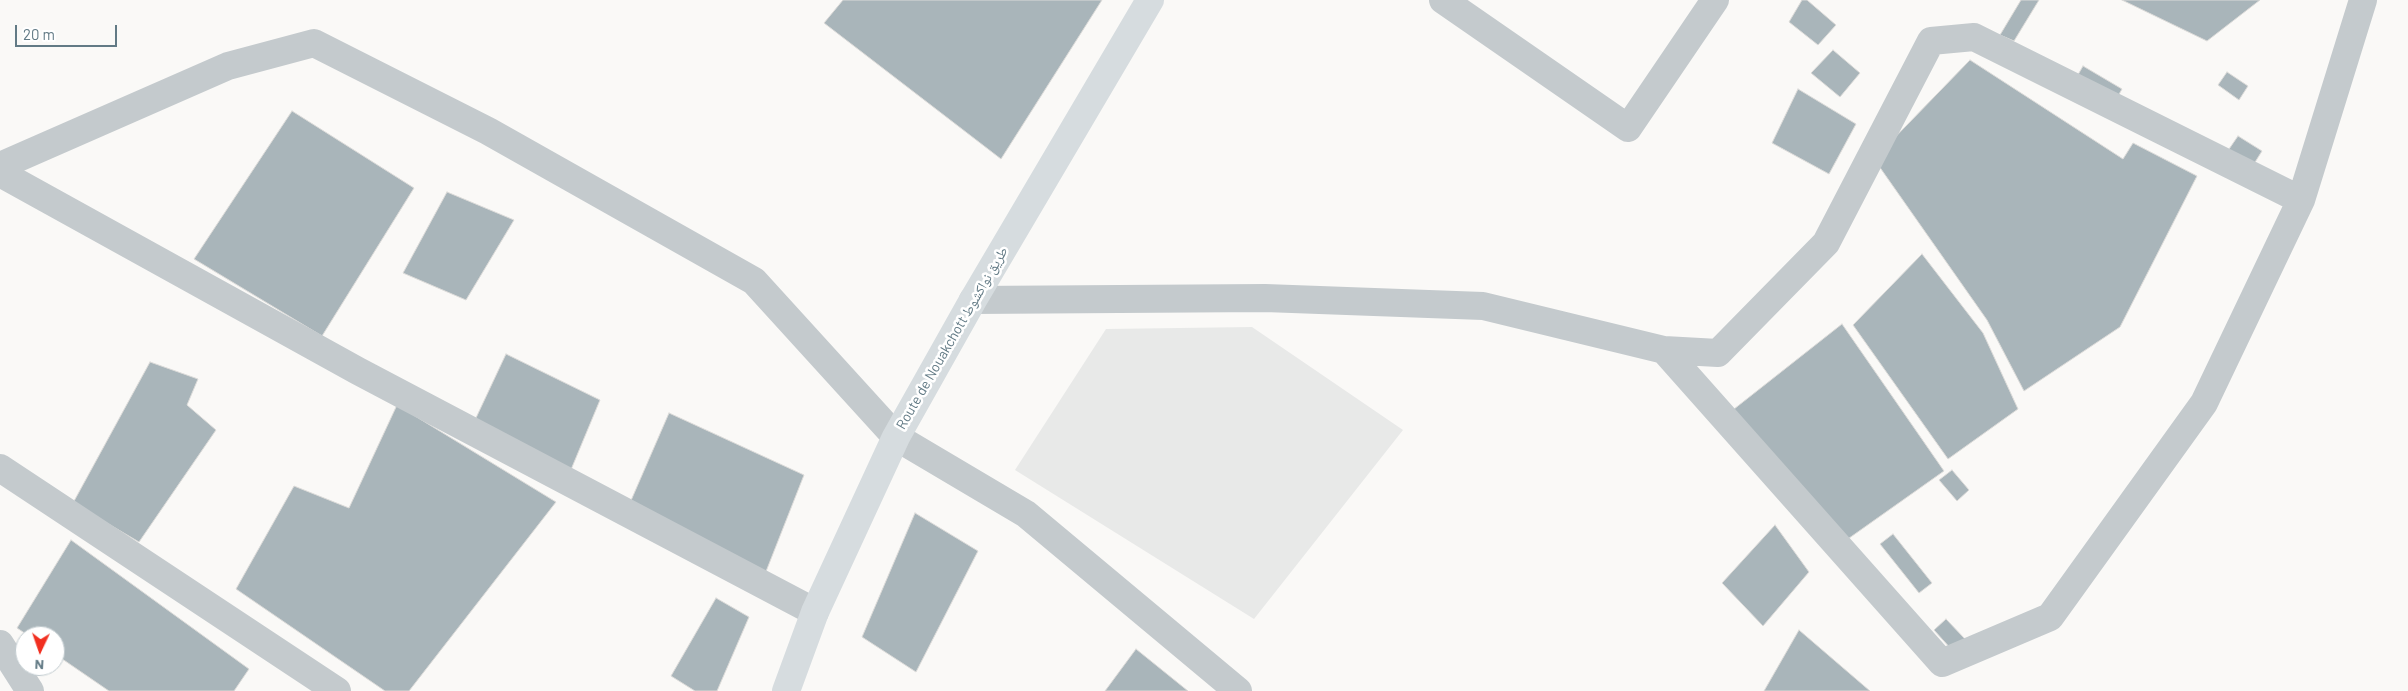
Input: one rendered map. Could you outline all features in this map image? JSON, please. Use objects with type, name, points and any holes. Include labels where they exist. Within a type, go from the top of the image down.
[{"type":"highway","name":"Route de Nouakchott طريق نواكشوط","points":[[786,691],[815,612],[896,437],[973,300],[1150,0]]},
{"type":"street","points":[[1443,0],[1628,128],[1715,0]]},
{"type":"street","points":[[1664,350],[1942,663],[2050,617],[2204,403],[2301,200],[2363,0]]},
{"type":"street","points":[[973,300],[1265,298],[1483,306],[1664,350],[1718,353],[1826,243],[1931,41],[1974,38],[2301,200]]},
{"type":"street","points":[[0,166],[228,66],[314,43],[488,131],[754,281],[896,437],[1026,514],[1238,691]]},
{"type":"street","points":[[0,173],[358,371],[815,612]]},
{"type":"street","points":[[0,468],[336,691]]},
{"type":"street","points":[[0,644],[30,691]]},
{"type":"shaded area","points":[[1252,327],[1403,430],[1254,619],[1015,470],[1106,329]]},
{"type":"building","points":[[843,0],[1102,0],[1001,159],[824,23]]},
{"type":"building","points":[[1802,0],[1807,0],[1836,25],[1818,45],[1789,22]]},
{"type":"building","points":[[2021,0],[2039,0],[2014,41],[2000,35]]},
{"type":"building","points":[[2122,0],[2260,0],[2207,41]]},
{"type":"building","points":[[1833,50],[1860,73],[1840,97],[1811,73]]},
{"type":"building","points":[[1970,60],[2123,159],[2133,143],[2197,176],[2120,327],[2024,391],[1987,320],[1874,159]]},
{"type":"building","points":[[2083,66],[2122,89],[2114,103],[2075,80]]},
{"type":"building","points":[[2227,72],[2248,86],[2239,100],[2218,85]]},
{"type":"building","points":[[1798,89],[1856,124],[1829,174],[1772,143]]},
{"type":"building","points":[[292,111],[414,188],[322,336],[194,259]]},
{"type":"building","points":[[2238,136],[2262,151],[2252,167],[2227,152]]},
{"type":"building","points":[[447,192],[514,220],[466,300],[403,273]]},
{"type":"building","points":[[1922,254],[1983,333],[2018,409],[1948,459],[1853,325]]},
{"type":"building","points":[[1842,324],[1944,471],[1845,541],[1729,413]]},
{"type":"building","points":[[506,354],[600,400],[570,472],[475,420]]},
{"type":"building","points":[[150,362],[198,379],[187,405],[216,430],[139,542],[73,503]]},
{"type":"building","points":[[397,405],[556,502],[409,691],[385,691],[236,589],[294,486],[349,508]]},
{"type":"building","points":[[669,413],[804,475],[765,574],[626,512]]},
{"type":"building","points":[[1952,470],[1969,490],[1957,501],[1939,480]]},
{"type":"building","points":[[915,513],[978,551],[916,672],[862,637]]},
{"type":"building","points":[[1775,525],[1809,572],[1763,626],[1722,583]]},
{"type":"building","points":[[1893,534],[1932,583],[1919,593],[1880,544]]},
{"type":"building","points":[[71,540],[249,669],[234,691],[109,691],[65,661],[65,626],[18,626]]},
{"type":"building","points":[[716,598],[749,617],[717,691],[695,691],[671,676]]},
{"type":"building","points":[[1946,619],[1965,639],[1952,650],[1934,630]]},
{"type":"building","points":[[1799,630],[1870,691],[1764,691]]},
{"type":"building","points":[[1136,649],[1188,691],[1105,691]]}]
